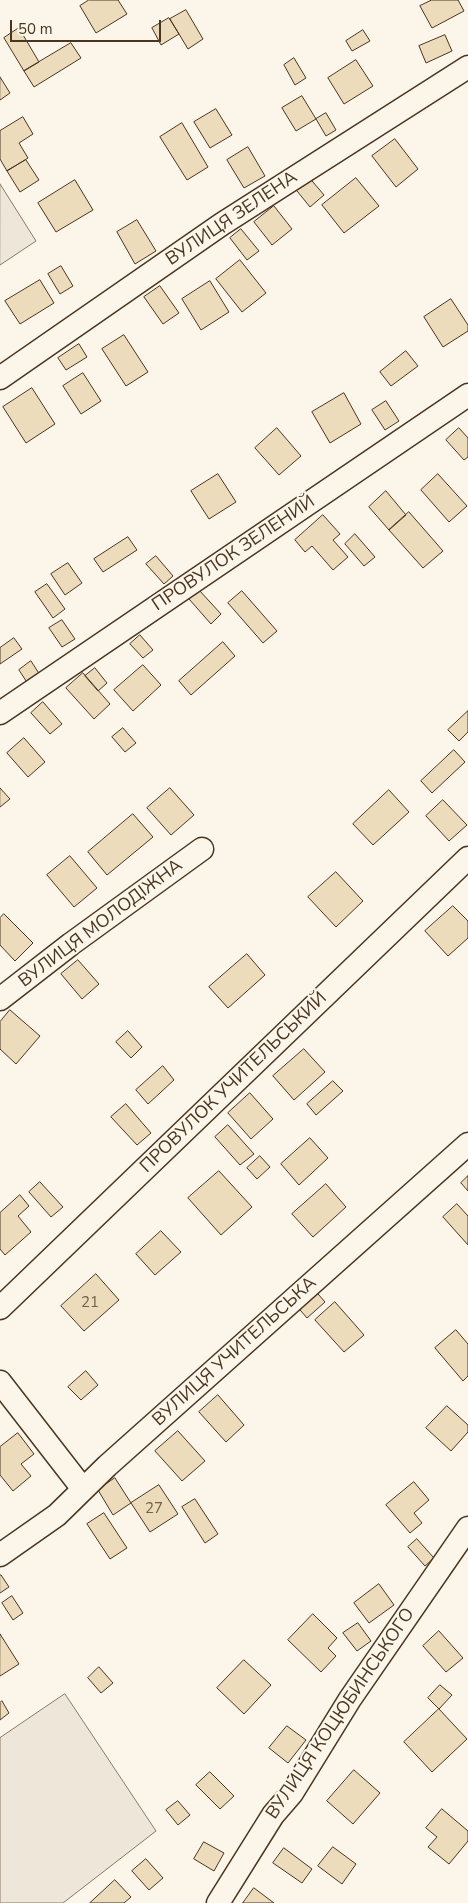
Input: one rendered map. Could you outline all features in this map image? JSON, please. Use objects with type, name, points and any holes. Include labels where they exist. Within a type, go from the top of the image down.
[{"type":"street","name":"ВУЛИЦЯ ЗЕЛЕНА","points":[[0,378],[222,224],[468,67]]},
{"type":"street","name":"ПРОВУЛОК ЗЕЛЕНИЙ","points":[[0,713],[468,395]]},
{"type":"street","name":"ВУЛИЦЯ МОЛОДІЖНА","points":[[0,999],[71,944],[202,849]]},
{"type":"street","name":"ПРОВУЛОК УЧИТЕЛЬСЬКИЙ","points":[[0,1308],[468,858]]},
{"type":"street","name":"ВУЛИЦЯ УЧИТЕЛЬСЬКА","points":[[0,1555],[57,1515],[107,1466],[468,1144]]},
{"type":"street","points":[[0,1382],[83,1489]]},
{"type":"street","name":"ВУЛИЦЯ КОЦЮБИНСЬКОГО","points":[[218,1903],[273,1815],[292,1793],[350,1699],[468,1528]]},
{"type":"shaded area","points":[[0,184],[36,241],[0,265]]},
{"type":"shaded area","points":[[65,1694],[156,1831],[63,1903],[0,1903],[0,1738]]},
{"type":"building","points":[[89,0],[118,0],[127,14],[96,33],[80,6]]},
{"type":"building","points":[[432,0],[458,0],[464,11],[432,28],[420,6]]},
{"type":"building","points":[[186,10],[203,39],[188,49],[170,19]]},
{"type":"building","points":[[169,18],[179,34],[161,45],[152,28]]},
{"type":"building","points":[[19,28],[39,62],[24,71],[4,38]]},
{"type":"building","points":[[363,30],[370,41],[352,51],[346,41]]},
{"type":"building","points":[[445,35],[452,51],[426,63],[419,46]]},
{"type":"building","points":[[71,43],[81,58],[34,87],[24,71]]},
{"type":"building","points":[[294,58],[306,78],[295,85],[284,65]]},
{"type":"building","points":[[356,60],[373,86],[344,104],[328,78]]},
{"type":"building","points":[[0,77],[10,93],[0,100]]},
{"type":"building","points":[[302,96],[316,119],[296,131],[282,108]]},
{"type":"building","points":[[216,109],[232,135],[210,148],[194,122]]},
{"type":"building","points":[[326,113],[336,130],[326,136],[316,119]]},
{"type":"building","points":[[23,117],[33,134],[19,143],[28,158],[7,171],[0,159],[0,131]]},
{"type":"building","points":[[182,123],[208,167],[187,180],[160,137]]},
{"type":"building","points":[[395,139],[418,169],[396,187],[372,156]]},
{"type":"building","points":[[248,147],[265,176],[244,188],[227,160]]},
{"type":"building","points":[[26,160],[39,180],[20,192],[7,171]]},
{"type":"building","points":[[307,175],[324,195],[310,207],[293,186]]},
{"type":"building","points":[[356,178],[379,206],[344,233],[322,205]]},
{"type":"building","points":[[75,180],[93,210],[56,232],[38,203]]},
{"type":"building","points":[[274,206],[292,229],[272,245],[254,222]]},
{"type":"building","points":[[137,220],[156,251],[135,264],[117,232]]},
{"type":"building","points":[[241,229],[259,251],[247,260],[230,238]]},
{"type":"building","points":[[240,260],[266,293],[242,312],[216,279]]},
{"type":"building","points":[[61,266],[73,286],[60,294],[48,274]]},
{"type":"building","points":[[40,280],[54,303],[20,324],[5,301]]},
{"type":"building","points":[[210,281],[229,312],[201,330],[182,299]]},
{"type":"building","points":[[160,286],[179,313],[163,324],[144,297]]},
{"type":"building","points":[[451,299],[468,325],[468,331],[443,347],[424,317]]},
{"type":"building","points":[[124,335],[148,372],[126,386],[102,349]]},
{"type":"building","points":[[79,344],[87,357],[66,370],[58,358]]},
{"type":"building","points":[[406,351],[418,366],[391,386],[380,372]]},
{"type":"building","points":[[83,373],[101,401],[81,414],[63,386]]},
{"type":"building","points":[[32,388],[55,424],[26,443],[3,407]]},
{"type":"building","points":[[344,393],[361,424],[330,443],[312,412]]},
{"type":"building","points":[[386,401],[399,421],[385,430],[372,410]]},
{"type":"building","points":[[277,428],[301,456],[279,475],[255,448]]},
{"type":"building","points":[[459,428],[468,438],[468,457],[464,460],[446,440]]},
{"type":"building","points":[[218,474],[236,502],[209,519],[191,491]]},
{"type":"building","points":[[438,474],[467,506],[449,522],[421,490]]},
{"type":"building","points":[[386,491],[406,515],[389,530],[369,507]]},
{"type":"building","points":[[409,512],[443,551],[423,568],[389,530]]},
{"type":"building","points":[[323,515],[340,534],[333,540],[348,557],[333,570],[312,546],[305,552],[295,540]]},
{"type":"building","points":[[355,534],[375,557],[364,566],[345,544]]},
{"type":"building","points":[[128,537],[137,550],[103,572],[94,559]]},
{"type":"building","points":[[156,556],[173,576],[164,584],[146,564]]},
{"type":"building","points":[[68,563],[82,583],[65,595],[51,574]]},
{"type":"building","points":[[47,584],[65,609],[53,618],[35,592]]},
{"type":"building","points":[[199,590],[221,614],[211,624],[189,599]]},
{"type":"building","points":[[242,591],[277,631],[263,643],[228,603]]},
{"type":"building","points":[[62,620],[75,639],[62,647],[49,628]]},
{"type":"building","points":[[140,635],[153,650],[143,658],[130,644]]},
{"type":"building","points":[[14,638],[22,649],[0,664],[0,648]]},
{"type":"building","points":[[223,642],[235,656],[191,695],[179,681]]},
{"type":"building","points":[[31,661],[40,675],[28,684],[19,670]]},
{"type":"building","points":[[143,665],[161,685],[133,711],[114,690]]},
{"type":"building","points":[[95,668],[107,683],[98,691],[85,676]]},
{"type":"building","points":[[83,673],[110,704],[94,719],[66,688]]},
{"type":"building","points":[[43,702],[62,724],[50,734],[31,713]]},
{"type":"building","points":[[468,711],[468,732],[459,741],[448,730]]},
{"type":"building","points":[[123,728],[136,743],[125,752],[112,737]]},
{"type":"building","points":[[24,738],[45,762],[28,777],[7,753]]},
{"type":"building","points":[[454,750],[465,762],[432,793],[421,781]]},
{"type":"building","points":[[0,788],[10,799],[0,807]]},
{"type":"building","points":[[170,788],[194,815],[171,835],[147,808]]},
{"type":"building","points":[[389,790],[409,812],[373,845],[353,824]]},
{"type":"building","points":[[443,800],[467,825],[449,841],[426,816]]},
{"type":"building","points":[[133,814],[153,837],[107,875],[88,852]]},
{"type":"building","points":[[70,856],[97,888],[74,907],[47,875]]},
{"type":"building","points":[[336,872],[363,901],[336,927],[308,897]]},
{"type":"building","points":[[453,906],[468,921],[468,938],[448,956],[425,931]]},
{"type":"building","points":[[4,914],[33,943],[15,961],[0,945],[0,918]]},
{"type":"building","points":[[247,954],[265,975],[228,1008],[209,987]]},
{"type":"building","points":[[78,960],[99,984],[82,999],[61,974]]},
{"type":"building","points":[[10,1010],[40,1036],[16,1064],[0,1049],[0,1022]]},
{"type":"building","points":[[128,1031],[142,1047],[131,1058],[116,1042]]},
{"type":"building","points":[[304,1049],[325,1072],[294,1100],[273,1076]]},
{"type":"building","points":[[163,1066],[174,1080],[148,1104],[136,1090]]},
{"type":"building","points":[[333,1081],[343,1091],[316,1115],[307,1104]]},
{"type":"building","points":[[250,1093],[273,1119],[251,1139],[228,1113]]},
{"type":"building","points":[[126,1104],[151,1133],[137,1145],[111,1117]]},
{"type":"building","points":[[228,1125],[254,1154],[240,1165],[215,1137]]},
{"type":"building","points":[[310,1138],[328,1158],[299,1185],[281,1164]]},
{"type":"building","points":[[260,1156],[270,1167],[257,1179],[247,1168]]},
{"type":"building","points":[[219,1171],[252,1207],[221,1235],[188,1198]]},
{"type":"building","points":[[468,1176],[468,1191],[461,1183]]},
{"type":"building","points":[[40,1182],[63,1207],[51,1217],[29,1192]]},
{"type":"building","points":[[326,1184],[346,1207],[313,1237],[292,1214]]},
{"type":"building","points":[[20,1195],[29,1206],[18,1216],[31,1232],[5,1255],[0,1249],[0,1213]]},
{"type":"building","points":[[457,1204],[468,1216],[468,1245],[443,1217]]},
{"type":"building","points":[[161,1231],[181,1252],[155,1275],[136,1254]]},
{"type":"building","points":[[96,1274],[119,1300],[84,1331],[61,1306]]},
{"type":"building","points":[[312,1287],[325,1302],[307,1318],[294,1303]]},
{"type":"building","points":[[335,1302],[364,1335],[344,1352],[315,1320]]},
{"type":"building","points":[[456,1330],[468,1344],[468,1376],[463,1381],[435,1348]]},
{"type":"building","points":[[86,1371],[98,1385],[81,1400],[68,1387]]},
{"type":"building","points":[[218,1395],[244,1425],[226,1442],[199,1412]]},
{"type":"building","points":[[447,1406],[468,1425],[468,1432],[451,1451],[426,1428]]},
{"type":"building","points":[[178,1431],[205,1461],[182,1481],[155,1451]]},
{"type":"building","points":[[18,1433],[34,1454],[21,1464],[31,1476],[13,1491],[0,1475],[0,1447]]},
{"type":"building","points":[[115,1478],[131,1503],[113,1515],[98,1490]]},
{"type":"building","points":[[414,1482],[429,1500],[414,1513],[422,1523],[410,1533],[386,1505]]},
{"type":"building","points":[[159,1485],[178,1514],[150,1532],[131,1503]]},
{"type":"building","points":[[195,1499],[218,1534],[205,1543],[182,1507]]},
{"type":"building","points":[[104,1513],[127,1548],[110,1559],[87,1524]]},
{"type":"building","points":[[417,1539],[434,1558],[425,1566],[408,1547]]},
{"type":"building","points":[[0,1575],[9,1587],[0,1593]]},
{"type":"building","points":[[379,1584],[394,1605],[369,1623],[354,1603]]},
{"type":"building","points":[[12,1596],[23,1613],[13,1620],[2,1603]]},
{"type":"building","points":[[313,1614],[337,1638],[328,1648],[336,1656],[321,1672],[288,1640]]},
{"type":"building","points":[[358,1623],[371,1641],[357,1651],[343,1633]]},
{"type":"building","points":[[439,1631],[463,1658],[446,1672],[423,1646]]},
{"type":"building","points":[[0,1634],[19,1664],[0,1676]]},
{"type":"building","points":[[244,1660],[271,1685],[244,1714],[217,1688]]},
{"type":"building","points":[[99,1667],[113,1683],[101,1693],[88,1678]]},
{"type":"building","points":[[440,1685],[452,1695],[439,1709],[428,1698]]},
{"type":"building","points":[[2,1701],[9,1713],[0,1720],[0,1703]]},
{"type":"building","points":[[439,1709],[467,1739],[432,1772],[404,1742]]},
{"type":"building","points":[[287,1726],[306,1740],[288,1763],[269,1748]]},
{"type":"building","points":[[354,1770],[380,1793],[353,1824],[327,1801]]},
{"type":"building","points":[[210,1772],[234,1796],[220,1809],[196,1785]]},
{"type":"building","points":[[178,1801],[190,1815],[178,1825],[166,1810]]},
{"type":"building","points":[[442,1809],[468,1831],[468,1841],[449,1864],[428,1847],[437,1837],[426,1828]]},
{"type":"building","points":[[204,1842],[224,1853],[214,1871],[194,1859]]},
{"type":"building","points":[[333,1847],[356,1864],[342,1884],[318,1866]]},
{"type":"building","points":[[284,1848],[312,1869],[302,1883],[273,1863]]},
{"type":"building","points":[[146,1859],[163,1878],[149,1890],[132,1871]]},
{"type":"building","points":[[115,1880],[131,1897],[124,1903],[90,1903]]},
{"type":"building","points":[[254,1888],[274,1903],[243,1903]]}]
